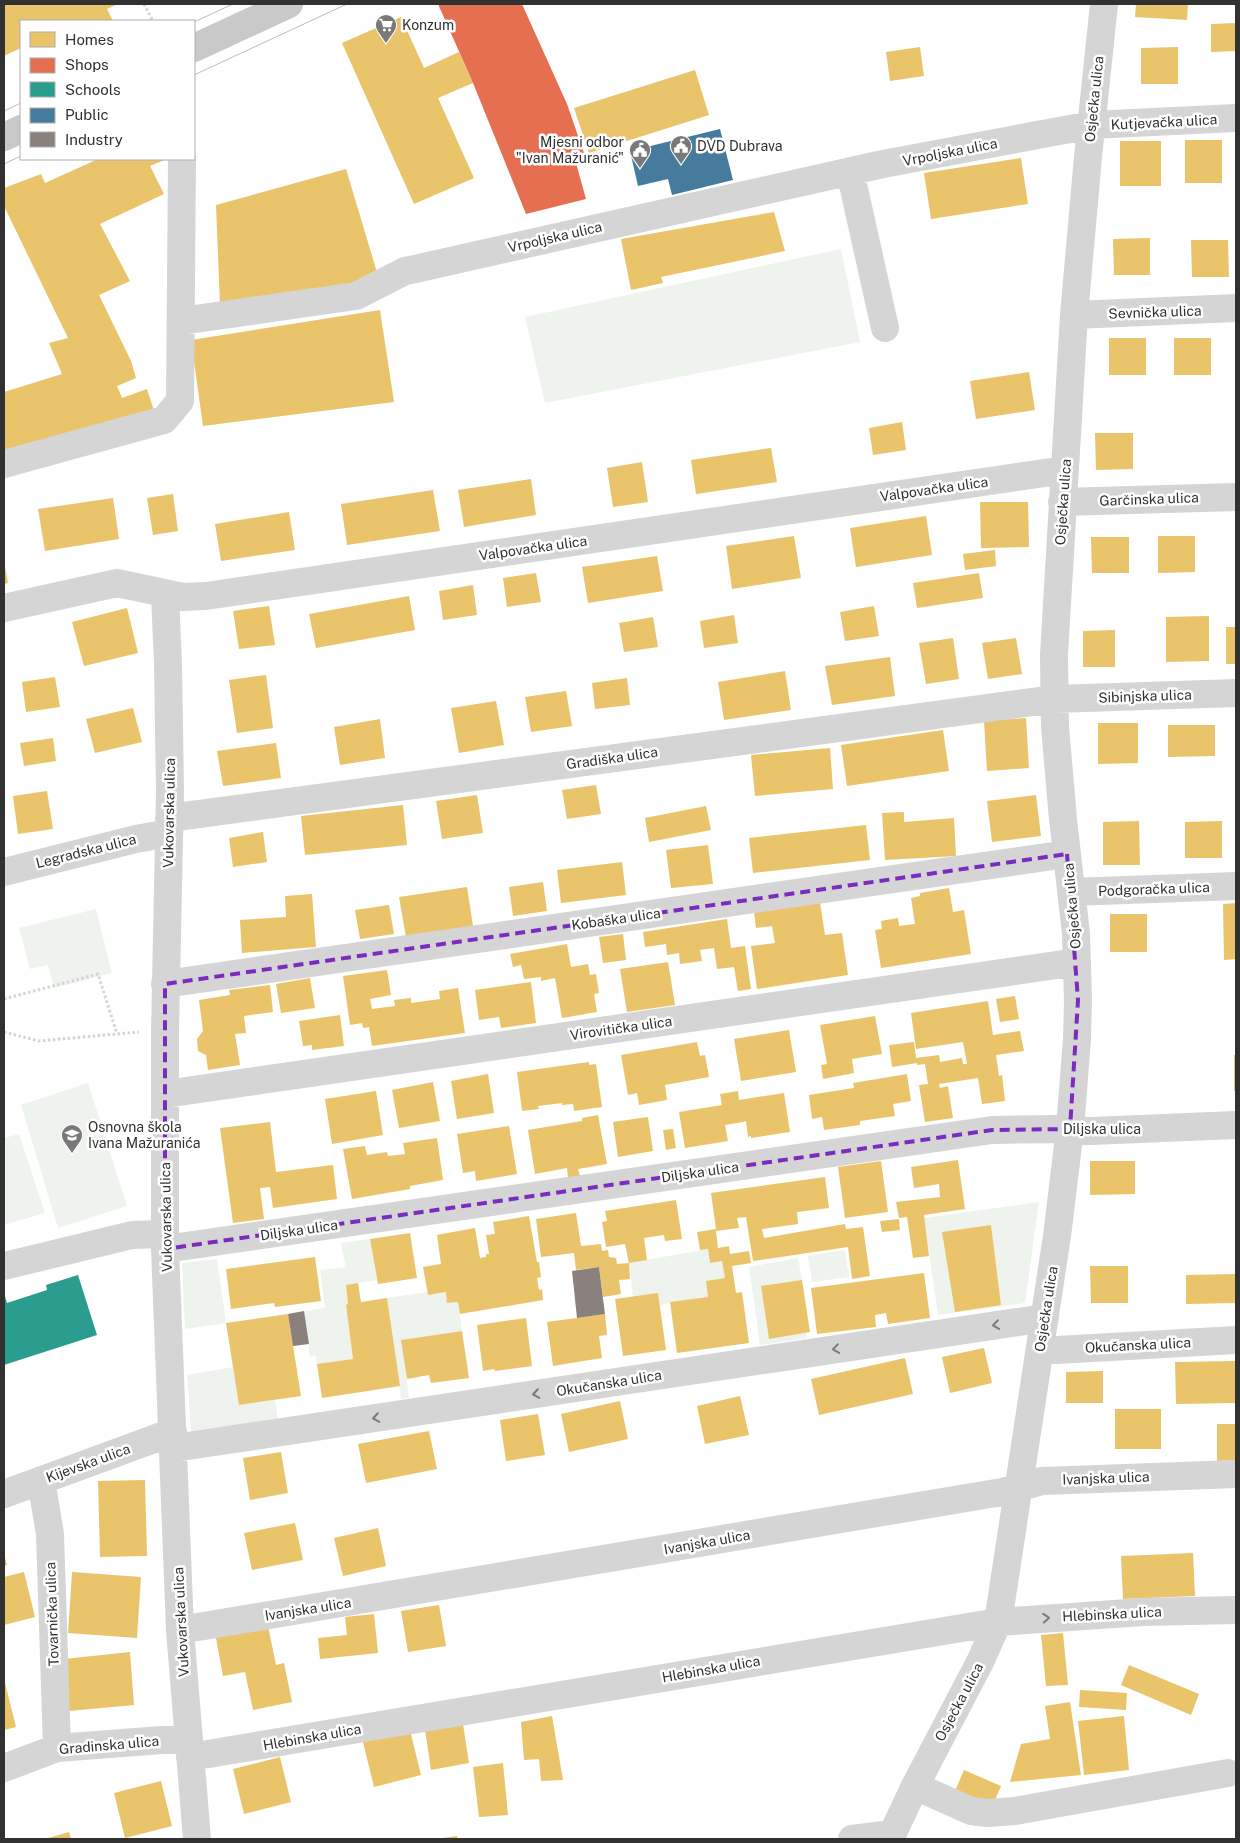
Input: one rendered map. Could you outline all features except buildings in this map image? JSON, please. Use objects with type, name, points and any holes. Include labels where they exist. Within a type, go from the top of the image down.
[{"type":"main road","points":[[195,48],[289,4]]},
{"type":"main road","points":[[4,137],[20,129]]},
{"type":"street","name":"Osječka ulica","points":[[891,1837],[915,1786],[966,1692],[998,1622],[1058,1236],[1070,1129],[1077,1030],[1077,962],[1072,892],[1055,728],[1054,655],[1074,315],[1104,4]]},
{"type":"street","name":"Kutjevačka ulica","points":[[1091,125],[1236,118]]},
{"type":"street","name":"Vrpoljska ulica","points":[[181,322],[356,296],[405,271],[850,171],[1091,125]]},
{"type":"street","points":[[4,464],[164,420],[180,401],[182,160]]},
{"type":"street","points":[[850,171],[886,328]]},
{"type":"street","name":"Sevnička ulica","points":[[1074,315],[1236,308]]},
{"type":"street","name":"Valpovačka ulica","points":[[4,608],[117,583],[183,598],[206,596],[1065,470]]},
{"type":"street","name":"Garčinska ulica","points":[[1062,502],[1236,497]]},
{"type":"street","name":"Vukovarska ulica","points":[[165,595],[168,664],[169,825],[165,984],[165,1241],[180,1630],[197,1839]]},
{"type":"street","name":"Sibinjska ulica","points":[[1055,699],[1236,693]]},
{"type":"street","name":"Gradiška ulica","points":[[169,825],[1055,699]]},
{"type":"street","name":"Legradska ulica","points":[[4,872],[136,839],[169,825]]},
{"type":"street","name":"Kobaška ulica","points":[[165,984],[1067,854]]},
{"type":"street","name":"Podgoračka ulica","points":[[1072,892],[1236,886]]},
{"type":"street","name":"Virovitička ulica","points":[[165,1094],[1077,962]]},
{"type":"street","name":"Diljska ulica","points":[[4,1266],[132,1235],[165,1241],[992,1130],[1070,1129],[1091,1131],[1236,1125]]},
{"type":"street","name":"Okučanska ulica","points":[[173,1440],[1045,1318]]},
{"type":"street","name":"Okučanska ulica","points":[[1040,1349],[1057,1350],[1236,1340]]},
{"type":"street","name":"Kijevska ulica","points":[[4,1494],[42,1480],[173,1440]]},
{"type":"street","name":"Ivanjska ulica","points":[[180,1630],[1002,1492],[1042,1481],[1236,1474]]},
{"type":"street","name":"Tovarnička ulica","points":[[42,1480],[50,1534],[57,1748]]},
{"type":"street","name":"Hlebinska ulica","points":[[189,1748],[998,1622],[1143,1612],[1235,1618]]},
{"type":"street","name":"Gradinska ulica","points":[[4,1768],[57,1748],[189,1748]]},
{"type":"street","points":[[915,1786],[971,1811],[988,1813],[1016,1811],[1228,1773]]},
{"type":"street","points":[[852,1839],[891,1837]]},
{"type":"path","points":[[144,4],[152,20]]},
{"type":"path","points":[[4,999],[98,974],[117,1034]]},
{"type":"path","points":[[4,1032],[39,1041],[147,1032]]},
{"type":"highlighted area","points":[[1067,854],[1078,1000],[1070,1129],[992,1130],[165,1249],[165,984]]},
{"type":"shaded area","points":[[841,249],[860,342],[545,403],[525,317]]},
{"type":"shaded area","points":[[96,909],[112,973],[54,988],[48,965],[30,969],[19,928]]},
{"type":"shaded area","points":[[88,1083],[127,1206],[58,1228],[21,1105]]},
{"type":"shaded area","points":[[19,1134],[45,1213],[4,1225],[4,1138]]},
{"type":"shaded area","points":[[1039,1202],[1025,1303],[938,1315],[924,1218]]},
{"type":"shaded area","points":[[370,1239],[377,1280],[346,1285],[348,1304],[346,1305],[353,1359],[317,1364],[316,1356],[310,1357],[304,1311],[325,1308],[320,1270],[346,1267],[341,1243]]},
{"type":"shaded area","points":[[708,1249],[710,1263],[722,1261],[725,1278],[706,1281],[708,1297],[660,1305],[633,1297],[629,1263]]},
{"type":"shaded area","points":[[845,1250],[849,1277],[812,1282],[808,1256]]},
{"type":"shaded area","points":[[798,1258],[802,1280],[761,1286],[769,1338],[806,1333],[807,1338],[760,1345],[749,1267]]},
{"type":"shaded area","points":[[217,1259],[226,1323],[185,1329],[182,1263]]},
{"type":"shaded area","points":[[427,1292],[428,1295],[446,1292],[448,1303],[458,1302],[462,1331],[402,1340],[409,1398],[401,1399],[387,1298]]},
{"type":"shaded area","points":[[233,1367],[239,1405],[275,1400],[278,1419],[191,1431],[187,1375]]},
{"type":"tram line","points":[[195,22],[233,4]]},
{"type":"tram line","points":[[195,75],[347,4]]},
{"type":"tram line","points":[[4,111],[20,103]]},
{"type":"tram line","points":[[4,164],[20,156]]},
{"type":"place","name":"Konzum","points":[[386,44]]},
{"type":"place","name":"DVD Dubrava","points":[[681,165]]},
{"type":"place","name":"Mjesni odbor \"Ivan Mažuranić\"","points":[[640,169]]},
{"type":"place","name":"Osnovna škola Ivana Mažuranića","points":[[72,1154]]}]
